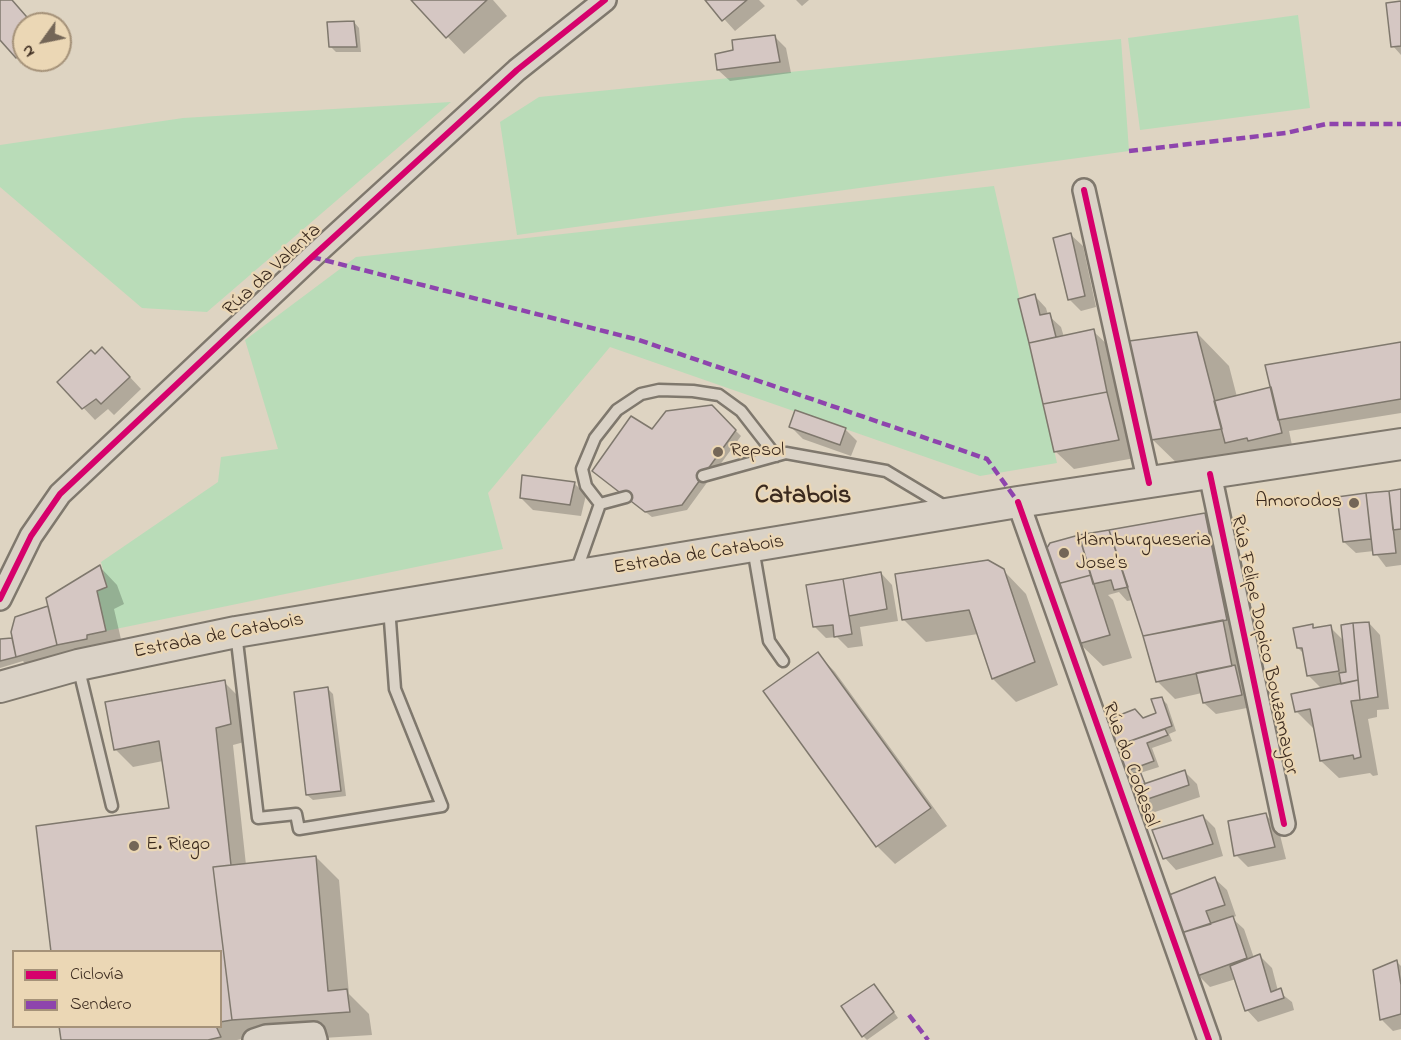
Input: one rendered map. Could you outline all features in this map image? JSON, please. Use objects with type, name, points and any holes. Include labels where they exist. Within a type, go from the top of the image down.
[{"type":"main road","name":"Estrada de Catabois","points":[[0,687],[78,665],[236,632],[1018,502],[1401,444]]},
{"type":"street","name":"Rúa da Valenta","points":[[0,599],[31,536],[60,494],[312,257],[517,70],[605,0]]},
{"type":"street","points":[[1084,189],[1149,483]]},
{"type":"street","name":"Rúa Felipe Dopico Bouzamayor","points":[[1210,474],[1284,824]]},
{"type":"street","name":"Rúa do Codesal","points":[[1018,502],[1209,1040]]},
{"type":"street","points":[[254,1040],[266,1036],[314,1033],[316,1040]]},
{"type":"lane","points":[[600,504],[586,486],[582,469],[595,438],[617,410],[640,394],[659,390],[693,391],[719,395],[741,411],[776,456]]},
{"type":"lane","points":[[703,476],[786,453],[885,471],[957,513]]},
{"type":"lane","points":[[600,504],[626,497]]},
{"type":"lane","points":[[575,577],[600,504]]},
{"type":"lane","points":[[753,547],[769,641],[783,661]]},
{"type":"lane","points":[[236,632],[258,818],[296,814],[299,829],[442,806],[395,689],[389,607]]},
{"type":"lane","points":[[78,665],[112,806]]},
{"type":"green space","points":[[1298,15],[1310,108],[1140,130],[1128,38]]},
{"type":"green space","points":[[1121,39],[1129,151],[517,235],[500,122],[539,97]]},
{"type":"green space","points":[[451,102],[207,312],[142,308],[0,187],[0,145],[183,118]]},
{"type":"green space","points":[[994,186],[1057,463],[980,476],[610,347],[488,493],[503,549],[106,631],[97,591],[107,586],[101,562],[218,482],[221,457],[278,449],[245,340],[356,257]]},
{"type":"building","points":[[0,0],[12,0],[22,12],[12,12],[12,54],[0,40]]},
{"type":"building","points":[[411,0],[487,0],[446,38]]},
{"type":"building","points":[[705,0],[747,0],[722,21]]},
{"type":"building","points":[[1401,1],[1401,46],[1391,47],[1386,3]]},
{"type":"building","points":[[354,21],[357,47],[329,47],[327,22]]},
{"type":"building","points":[[775,35],[780,62],[717,70],[715,54],[733,50],[732,40]]},
{"type":"building","points":[[1071,233],[1085,296],[1068,300],[1053,238]]},
{"type":"building","points":[[1035,294],[1040,315],[1050,313],[1056,337],[1029,343],[1018,299]]},
{"type":"building","points":[[1094,329],[1107,392],[1043,404],[1029,343]]},
{"type":"building","points":[[1197,332],[1222,429],[1151,440],[1129,341]]},
{"type":"building","points":[[1401,342],[1401,399],[1278,420],[1265,365]]},
{"type":"building","points":[[102,347],[130,377],[101,404],[96,399],[82,409],[57,382],[91,350],[95,354]]},
{"type":"building","points":[[1271,387],[1282,433],[1248,441],[1247,438],[1225,443],[1214,401]]},
{"type":"building","points":[[1107,392],[1119,440],[1054,452],[1043,404]]},
{"type":"building","points":[[712,405],[736,430],[682,505],[645,512],[592,471],[631,416],[652,429],[666,411]]},
{"type":"building","points":[[795,410],[846,428],[840,445],[789,427]]},
{"type":"building","points":[[522,475],[575,482],[570,505],[520,498]]},
{"type":"building","points":[[1401,489],[1401,529],[1393,530],[1389,491]]},
{"type":"building","points":[[1389,491],[1396,553],[1373,555],[1366,493]]},
{"type":"building","points":[[1366,493],[1371,539],[1343,542],[1337,497]]},
{"type":"building","points":[[1205,513],[1227,620],[1143,636],[1109,530]]},
{"type":"building","points":[[1109,530],[1128,587],[1114,590],[1111,580],[1093,584],[1079,535]]},
{"type":"building","points":[[1079,535],[1091,575],[1057,584],[1045,551],[1050,543]]},
{"type":"building","points":[[988,560],[1004,569],[1035,662],[992,679],[969,610],[902,620],[895,574]]},
{"type":"building","points":[[100,565],[107,587],[97,591],[106,631],[87,635],[87,639],[57,645],[46,598]]},
{"type":"building","points":[[881,572],[887,609],[849,616],[843,579]]},
{"type":"building","points":[[1091,575],[1110,635],[1078,644],[1057,584]]},
{"type":"building","points":[[843,579],[852,634],[834,637],[833,625],[813,627],[806,585]]},
{"type":"building","points":[[48,606],[57,645],[16,657],[11,632],[15,617]]},
{"type":"building","points":[[1223,620],[1232,666],[1156,682],[1143,636]]},
{"type":"building","points":[[1369,622],[1378,697],[1360,700],[1353,623]]},
{"type":"building","points":[[1353,623],[1358,680],[1341,684],[1339,673],[1346,672],[1341,625]]},
{"type":"building","points":[[1313,624],[1313,628],[1331,625],[1339,671],[1307,676],[1302,648],[1297,648],[1293,628]]},
{"type":"building","points":[[12,638],[16,657],[0,661],[0,639]]},
{"type":"building","points":[[818,652],[931,808],[876,847],[763,691]]},
{"type":"building","points":[[1235,665],[1242,695],[1203,703],[1196,673]]},
{"type":"building","name":"E. Riego","points":[[225,680],[231,724],[216,728],[231,865],[213,867],[232,1020],[222,1022],[222,950],[51,950],[36,826],[169,808],[159,741],[114,750],[105,702]]},
{"type":"building","points":[[1358,680],[1360,700],[1351,701],[1361,757],[1354,759],[1353,755],[1320,761],[1310,709],[1295,712],[1291,694]]},
{"type":"building","points":[[328,687],[341,791],[306,795],[294,692]]},
{"type":"building","points":[[1162,697],[1172,726],[1116,746],[1107,720],[1135,709],[1143,718],[1156,713],[1151,699]]},
{"type":"building","points":[[1165,729],[1168,735],[1147,743],[1154,761],[1124,772],[1116,746]]},
{"type":"building","points":[[1185,770],[1189,785],[1136,803],[1132,788]]},
{"type":"building","points":[[1140,771],[1145,784],[1132,788],[1127,776]]},
{"type":"building","points":[[1266,813],[1275,847],[1234,856],[1228,821]]},
{"type":"building","points":[[1203,815],[1213,844],[1163,859],[1152,830]]},
{"type":"building","points":[[316,856],[328,991],[347,989],[350,1012],[232,1020],[213,867]]},
{"type":"building","points":[[1215,877],[1225,905],[1206,911],[1211,924],[1181,933],[1169,895]]},
{"type":"building","points":[[1233,916],[1247,958],[1197,976],[1181,933]]},
{"type":"building","points":[[1260,954],[1271,992],[1281,988],[1284,998],[1245,1011],[1230,966]]},
{"type":"building","points":[[1397,960],[1401,985],[1401,1014],[1380,1020],[1373,970]]},
{"type":"building","points":[[874,984],[894,1012],[862,1037],[841,1006]]},
{"type":"building","points":[[59,1028],[217,1028],[221,1037],[208,1040],[61,1040]]},
{"type":"marked path","points":[[1129,151],[1286,133],[1326,124],[1401,124]]},
{"type":"marked path","points":[[312,257],[639,340],[987,459],[1018,502]]},
{"type":"marked path","points":[[909,1015],[928,1040]]},
{"type":"cycle path","points":[[0,599],[31,536],[60,494],[312,257],[517,70],[605,0]]},
{"type":"cycle path","points":[[1084,190],[1149,483]]},
{"type":"cycle path","points":[[1210,474],[1284,824]]},
{"type":"cycle path","points":[[1018,502],[1209,1040]]},
{"type":"place","name":"Repsol","points":[[718,452]]},
{"type":"place","name":"Amorodos","points":[[1354,503]]},
{"type":"place","name":"Hamburgueseria Jose's","points":[[1064,553]]},
{"type":"place","name":"E. Riego","points":[[134,846]]},
{"type":"district","name":"Catabois","points":[[803,498]]}]
